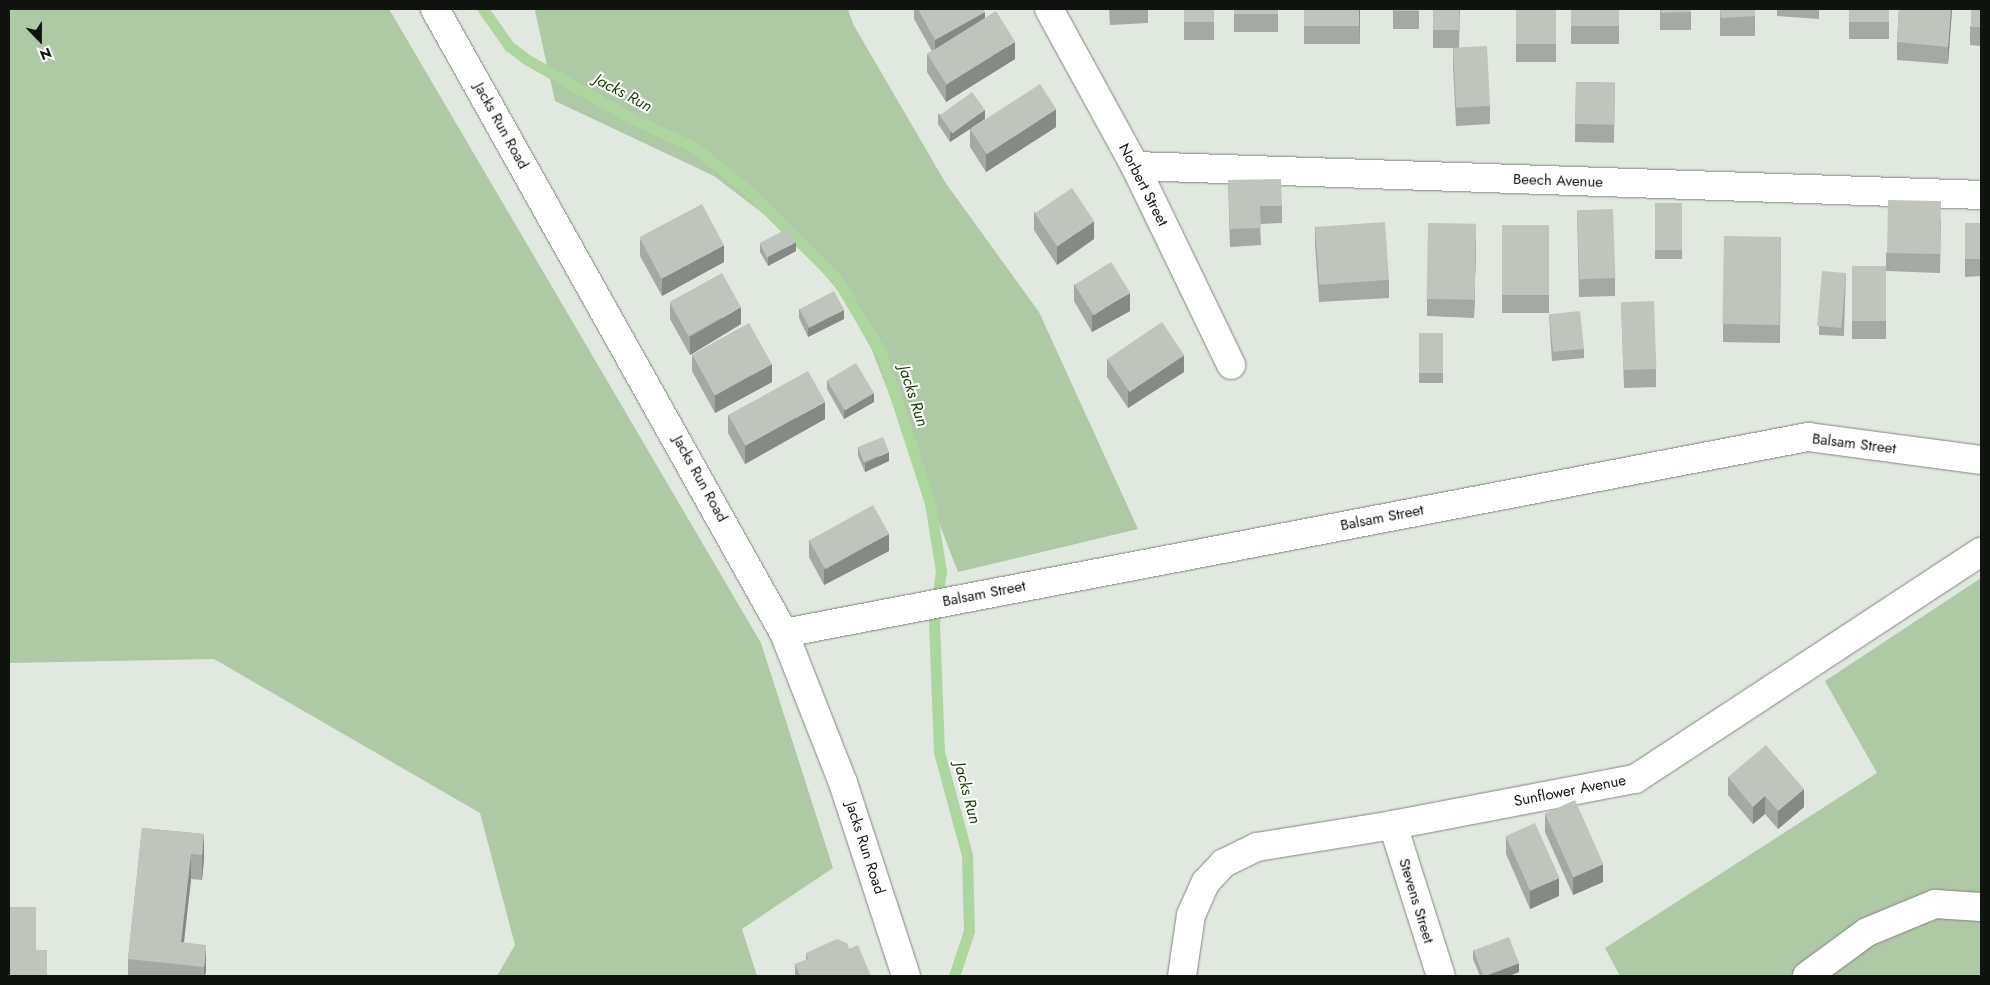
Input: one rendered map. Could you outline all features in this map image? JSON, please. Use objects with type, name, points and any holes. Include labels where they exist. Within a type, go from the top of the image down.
[{"type":"street","name":"Jacks Run Road","points":[[435,9],[784,633],[843,783],[906,972]]},
{"type":"street","name":"Norbert Street","points":[[1049,9],[1134,166],[1231,365]]},
{"type":"street","name":"Beech Avenue","points":[[1134,166],[1981,195]]},
{"type":"street","name":"Balsam Street","points":[[784,633],[1808,437],[1981,460]]},
{"type":"street","name":"Sunflower Avenue","points":[[1182,976],[1191,915],[1206,882],[1224,863],[1257,847],[1393,825],[1635,779],[1981,552]]},
{"type":"street","name":"Stevens Street","points":[[1393,825],[1440,976]]},
{"type":"street","points":[[1807,976],[1866,932],[1935,904],[1981,907]]},
{"type":"green space","points":[[9,9],[389,9],[761,643],[833,868],[742,929],[757,976],[497,976],[515,945],[480,813],[214,659],[9,663]]},
{"type":"green space","points":[[541,9],[848,9],[853,24],[945,182],[1039,312],[1138,529],[958,572],[872,350],[840,293],[790,234],[714,176],[555,101],[535,11]]},
{"type":"green space","points":[[1981,578],[1981,976],[1620,976],[1605,948],[1877,773],[1825,681]]},
{"type":"building","points":[[918,9],[983,9],[985,12],[935,40]]},
{"type":"building","points":[[1184,9],[1214,9],[1214,22],[1184,22]]},
{"type":"building","points":[[1234,9],[1278,9],[1278,14],[1234,14]]},
{"type":"building","points":[[1304,9],[1359,9],[1359,26],[1304,26]]},
{"type":"building","points":[[1394,9],[1419,9],[1419,11],[1394,11]]},
{"type":"building","points":[[1433,9],[1459,9],[1459,30],[1433,30]]},
{"type":"building","points":[[1516,9],[1556,9],[1556,44],[1516,44]]},
{"type":"building","points":[[1571,9],[1619,9],[1619,26],[1571,26]]},
{"type":"building","points":[[1661,9],[1691,9],[1691,12],[1661,13]]},
{"type":"building","points":[[1720,9],[1755,9],[1755,16],[1721,18]]},
{"type":"building","points":[[1849,9],[1889,9],[1889,22],[1849,22]]},
{"type":"building","points":[[1899,9],[1951,9],[1948,47],[1897,42]]},
{"type":"building","points":[[1971,9],[1981,9],[1981,27],[1971,27]]},
{"type":"building","points":[[996,11],[1015,42],[946,84],[927,54]]},
{"type":"building","points":[[1487,46],[1490,106],[1456,108],[1453,48]]},
{"type":"building","points":[[1576,82],[1615,83],[1614,125],[1575,124]]},
{"type":"building","points":[[1040,84],[1056,109],[987,154],[970,129]]},
{"type":"building","points":[[972,92],[985,110],[953,133],[940,116]]},
{"type":"building","points":[[1281,179],[1282,206],[1260,206],[1261,228],[1230,229],[1228,180]]},
{"type":"building","points":[[1072,188],[1094,221],[1057,246],[1035,213]]},
{"type":"building","points":[[1888,200],[1941,201],[1940,254],[1887,253]]},
{"type":"building","points":[[1655,203],[1682,203],[1682,250],[1655,250]]},
{"type":"building","points":[[702,204],[724,245],[661,279],[639,237]]},
{"type":"building","points":[[1613,209],[1615,278],[1579,279],[1577,210]]},
{"type":"building","points":[[1385,222],[1389,280],[1319,285],[1315,227]]},
{"type":"building","points":[[1428,223],[1476,224],[1475,300],[1427,299]]},
{"type":"building","points":[[1965,223],[1981,223],[1981,259],[1965,259]]},
{"type":"building","points":[[1502,225],[1549,225],[1549,295],[1502,295]]},
{"type":"building","points":[[789,228],[796,242],[767,257],[760,243]]},
{"type":"building","points":[[1724,236],[1781,237],[1779,325],[1722,324]]},
{"type":"building","points":[[1111,262],[1130,293],[1094,315],[1075,285]]},
{"type":"building","points":[[1852,266],[1886,266],[1886,321],[1852,321]]},
{"type":"building","points":[[1822,271],[1846,273],[1841,328],[1817,326]]},
{"type":"building","points":[[722,273],[741,307],[688,336],[670,302]]},
{"type":"building","points":[[834,291],[844,310],[809,328],[800,309]]},
{"type":"building","points":[[1654,301],[1656,369],[1623,370],[1621,302]]},
{"type":"building","points":[[1580,311],[1584,349],[1553,352],[1549,314]]},
{"type":"building","points":[[1162,322],[1184,355],[1130,392],[1107,359]]},
{"type":"building","points":[[749,323],[772,364],[715,396],[692,355]]},
{"type":"building","points":[[1419,333],[1443,333],[1443,373],[1419,373]]},
{"type":"building","points":[[856,363],[874,393],[845,411],[827,381]]},
{"type":"building","points":[[808,371],[825,402],[745,446],[728,415]]},
{"type":"building","points":[[883,437],[889,452],[864,462],[858,447]]},
{"type":"building","points":[[873,505],[889,534],[825,569],[809,540]]},
{"type":"building","points":[[1766,745],[1804,789],[1778,811],[1765,796],[1753,807],[1728,777]]},
{"type":"building","points":[[1575,800],[1603,864],[1573,877],[1545,813]]},
{"type":"building","points":[[1535,823],[1559,878],[1530,891],[1506,836]]},
{"type":"building","points":[[142,828],[204,834],[202,855],[191,854],[181,942],[206,945],[204,967],[128,959]]},
{"type":"building","points":[[9,907],[36,907],[36,950],[47,950],[47,976],[9,976]]},
{"type":"building","points":[[1509,937],[1519,963],[1483,976],[1474,951]]},
{"type":"building","points":[[837,939],[847,943],[849,949],[858,945],[871,976],[800,976],[795,964],[808,959],[806,953]]},
{"type":"waterway","name":"Jacks Run","points":[[483,9],[509,46],[526,59],[633,119],[694,147],[747,190],[836,278],[881,352],[930,503],[941,571],[934,622],[939,752],[967,855],[969,931],[954,976]]}]
